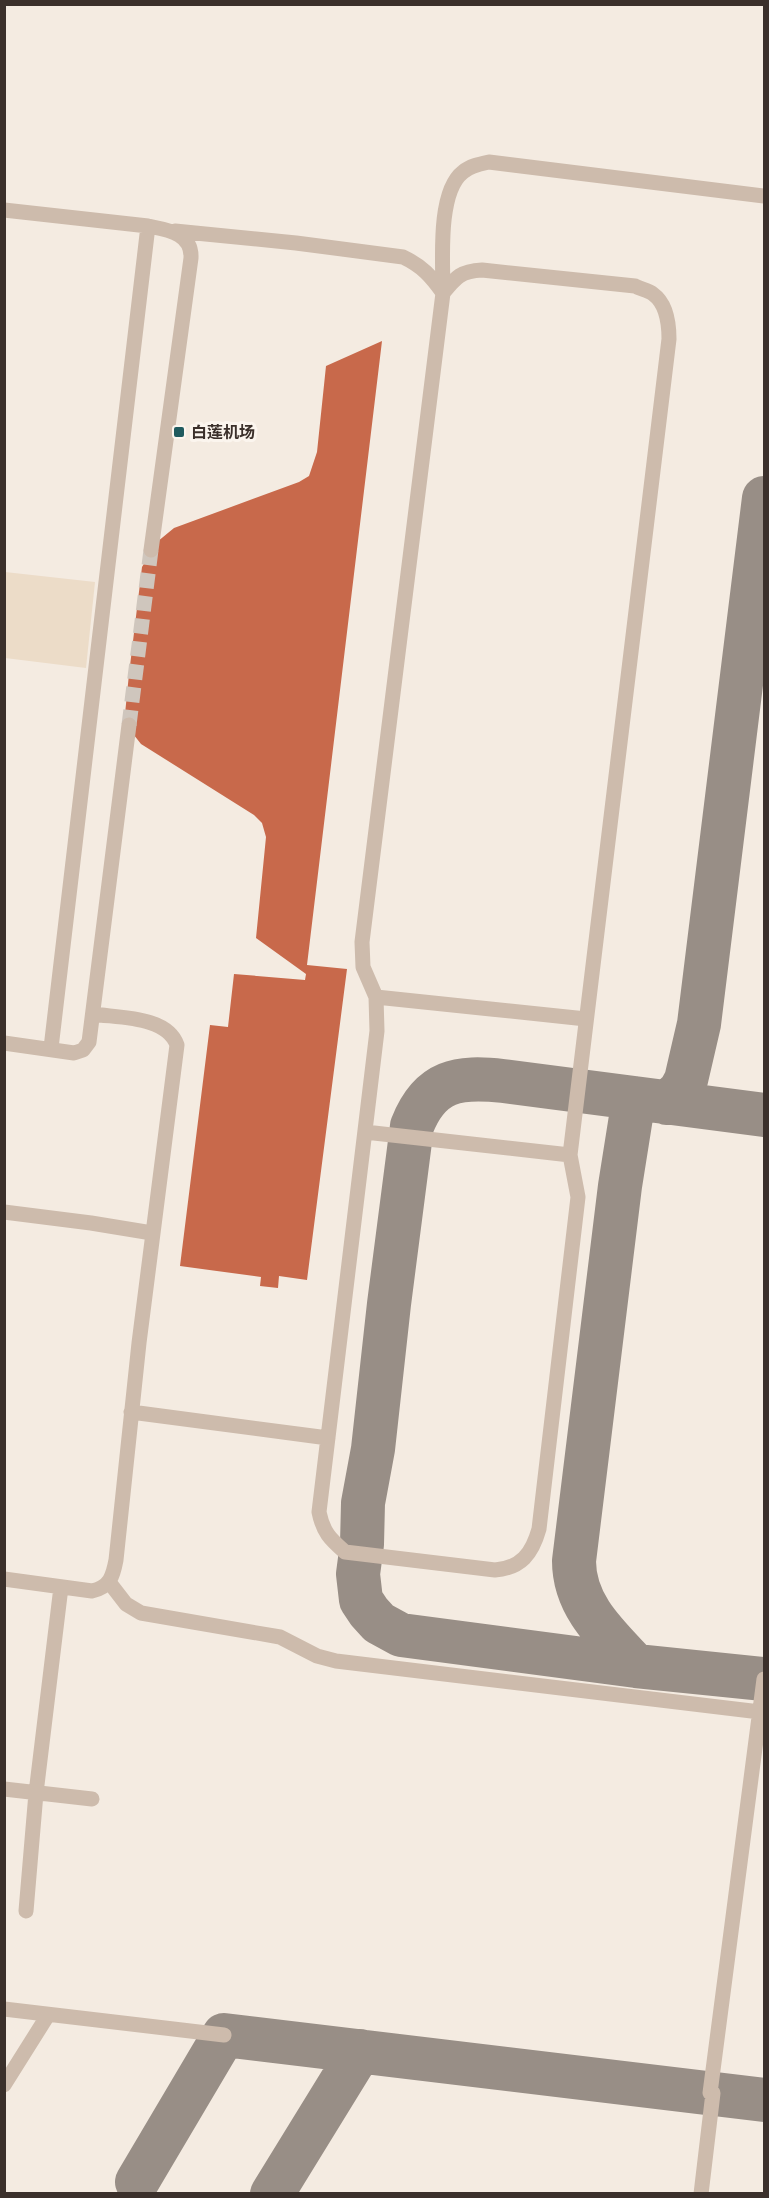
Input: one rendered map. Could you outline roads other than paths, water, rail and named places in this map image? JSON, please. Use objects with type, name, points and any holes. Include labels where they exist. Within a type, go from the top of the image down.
[{"type":"street","points":[[443,292],[456,278],[467,271],[482,270],[635,286],[653,294],[663,307],[669,323],[668,350],[570,1155],[578,1197],[577,1209],[538,1529],[535,1543],[523,1560],[509,1569],[495,1570],[345,1552],[331,1540],[322,1526],[319,1512],[377,1031],[376,997],[363,966],[362,942],[443,292],[442,241],[448,197],[461,172],[472,166],[489,162],[765,196]]},
{"type":"street","points":[[4,210],[403,257],[417,263],[429,273],[443,292]]},
{"type":"street","points":[[51,1048],[148,226]]},
{"type":"street","points":[[151,550],[192,249],[187,241],[169,230]]},
{"type":"street","points":[[4,1043],[74,1053],[83,1050],[89,1042],[129,726]]},
{"type":"street","points":[[376,997],[586,1019]]},
{"type":"street","points":[[4,1579],[92,1591],[102,1589],[114,1575],[152,1233],[177,1045],[175,1037],[162,1026],[93,1014]]},
{"type":"street","points":[[365,1132],[570,1155]]},
{"type":"street","points":[[4,1212],[152,1233]]},
{"type":"street","points":[[131,1412],[327,1438]]},
{"type":"street","points":[[109,1582],[126,1604],[141,1613],[280,1637],[317,1656],[336,1661],[760,1712]]},
{"type":"street","points":[[27,1911],[36,1793],[61,1587]]},
{"type":"street","points":[[700,2193],[765,1679]]},
{"type":"street","points":[[4,1789],[92,1799]]},
{"type":"street","points":[[4,2009],[224,2035]]},
{"type":"street","points":[[4,2085],[48,2015]]},
{"type":"tunnel","points":[[129,725],[151,550]]},
{"type":"place","name":"白莲机场","points":[[179,432]]}]
